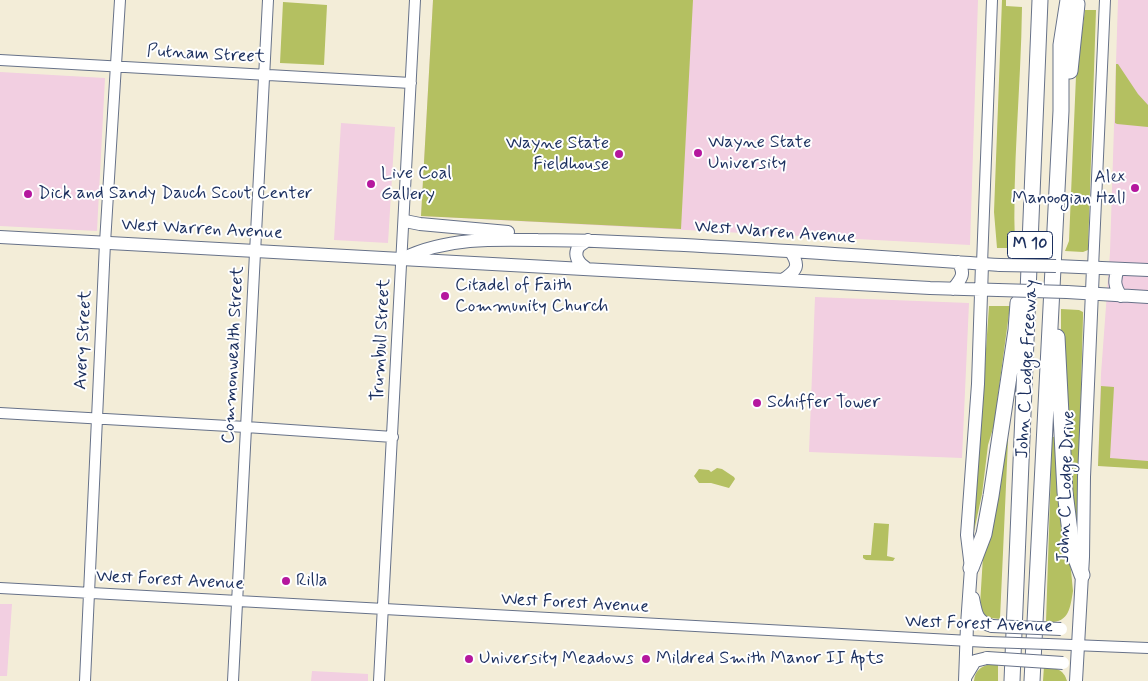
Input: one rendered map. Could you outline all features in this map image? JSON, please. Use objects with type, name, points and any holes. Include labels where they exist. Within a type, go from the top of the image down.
[{"type":"highway","name":"John C Lodge Freeway","points":[[1012,681],[1040,0]]},
{"type":"highway","name":"John C Lodge Freeway","points":[[1032,681],[1061,111],[1062,45],[1068,0]]},
{"type":"highway","points":[[1061,111],[1068,90],[1078,0]]},
{"type":"highway","points":[[971,574],[984,534],[1016,330],[1028,85],[1038,53]]},
{"type":"highway","points":[[1050,310],[1056,315],[1065,492],[1072,548],[1082,575]]},
{"type":"main road","points":[[404,221],[581,240],[576,253],[578,262],[586,268]]},
{"type":"main road","name":"West Warren Avenue","points":[[0,237],[953,289],[1068,292],[1148,297]]},
{"type":"main road","name":"West Warren Avenue","points":[[402,259],[420,250],[477,240],[581,240],[1000,265],[1148,270]]},
{"type":"main road","points":[[783,280],[792,274],[796,268],[796,260],[791,252]]},
{"type":"main road","points":[[953,289],[963,277],[958,262]]},
{"type":"main road","points":[[982,264],[979,352],[967,535],[976,614],[983,623],[992,626],[1061,629],[1071,623],[1079,610]]},
{"type":"main road","name":"John C Lodge Drive","points":[[1076,681],[1082,575],[1093,268]]},
{"type":"main road","points":[[1118,269],[1114,282],[1121,296]]},
{"type":"main road","points":[[965,680],[971,574]]},
{"type":"main road","points":[[965,680],[975,661],[987,658],[1063,663],[1071,668],[1076,681]]},
{"type":"street","name":"Avery Street","points":[[85,681],[105,242],[120,0]]},
{"type":"street","name":"Commonwealth Street","points":[[233,681],[268,0]]},
{"type":"street","name":"Trumbull Street","points":[[379,681],[415,0]]},
{"type":"street","points":[[982,264],[992,0]]},
{"type":"street","points":[[1093,268],[1105,0]]},
{"type":"street","name":"Putnam Street","points":[[0,60],[411,83]]},
{"type":"street","points":[[0,413],[393,437]]},
{"type":"street","name":"West Forest Avenue","points":[[0,588],[966,641],[1148,648]]},
{"type":"shaded area","name":"Wayne State University","points":[[433,0],[978,0],[970,245],[421,216]]},
{"type":"shaded area","points":[[1118,0],[1148,0],[1148,468],[1098,466],[1101,374],[1110,252]]},
{"type":"shaded area","points":[[0,72],[105,78],[97,231],[0,226]]},
{"type":"shaded area","points":[[341,123],[395,127],[388,243],[334,240]]},
{"type":"shaded area","points":[[815,297],[969,303],[962,458],[809,452]]},
{"type":"shaded area","points":[[0,604],[12,604],[7,676],[0,676]]},
{"type":"shaded area","points":[[312,671],[368,674],[368,681],[311,681]]},
{"type":"green space","points":[[433,0],[693,0],[681,229],[421,216]]},
{"type":"green space","points":[[1002,0],[1006,0],[1006,6],[1022,7],[1014,218],[1015,248],[997,248],[994,212]]},
{"type":"green space","points":[[283,2],[327,5],[324,65],[280,63]]},
{"type":"green space","points":[[1085,10],[1096,10],[1088,250],[1083,252],[1065,251],[1069,241],[1076,76]]},
{"type":"green space","points":[[1116,64],[1118,64],[1138,94],[1148,105],[1148,127],[1115,123]]},
{"type":"green space","points":[[989,306],[1010,306],[994,425],[988,445],[982,494],[973,536]]},
{"type":"green space","points":[[1061,309],[1083,312],[1077,536],[1074,538],[1067,426],[1070,426],[1067,414]]},
{"type":"green space","points":[[1101,386],[1114,387],[1110,458],[1148,461],[1148,469],[1098,466]]},
{"type":"green space","points":[[1052,437],[1058,437],[1073,591],[1071,604],[1064,618],[1060,621],[1046,622]]},
{"type":"green space","points":[[1005,440],[1008,441],[1000,619],[984,615],[980,605],[983,556]]},
{"type":"green space","points":[[717,468],[734,477],[735,479],[729,488],[711,483],[699,483],[694,476],[699,469],[711,472]]},
{"type":"green space","points":[[874,523],[889,524],[887,556],[895,558],[893,561],[866,560],[863,558],[863,555],[871,555]]},
{"type":"green space","points":[[990,664],[998,665],[998,681],[974,681],[979,670]]},
{"type":"green space","points":[[1044,666],[1055,668],[1064,674],[1067,681],[1043,681]]},
{"type":"place","name":"Wayne State University","points":[[698,153]]},
{"type":"place","name":"Wayne State Fieldhouse","points":[[619,154]]},
{"type":"place","name":"Live Coal Gallery","points":[[371,184]]},
{"type":"place","name":"Alex Manoogian Hall","points":[[1135,188]]},
{"type":"place","name":"Dick and Sandy Dauch Scout Center","points":[[28,194]]},
{"type":"place","name":"Citadel of Faith Community Church","points":[[445,296]]},
{"type":"place","name":"Schiffer Tower","points":[[757,403]]},
{"type":"place","name":"Rilla","points":[[286,581]]},
{"type":"place","name":"University Meadows","points":[[469,659]]},
{"type":"place","name":"Mildred Smith Manor II Apts","points":[[646,659]]}]
